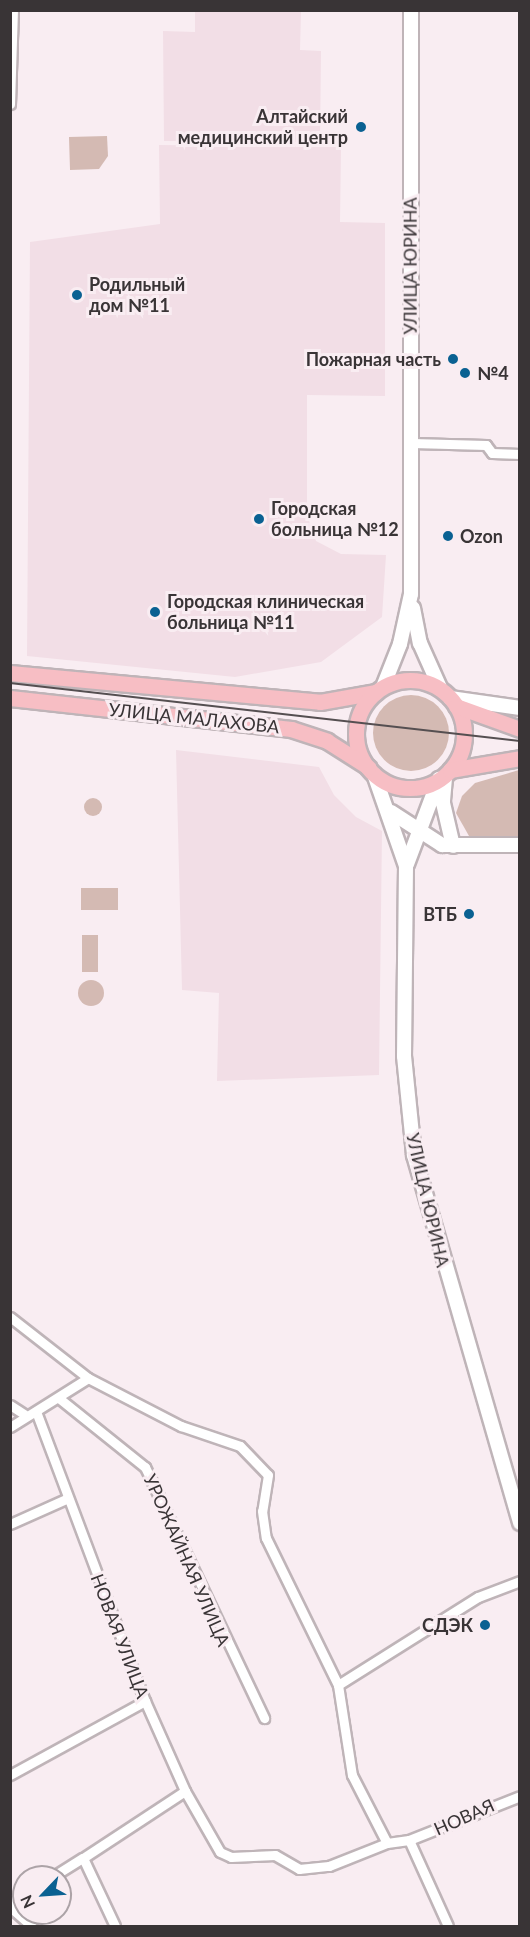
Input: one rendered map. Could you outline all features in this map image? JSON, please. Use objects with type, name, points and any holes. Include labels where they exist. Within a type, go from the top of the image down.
[{"type":"main road","name":"УЛИЦА ЮРИНА","points":[[411,10],[411,594],[420,643],[449,698]]},
{"type":"main road","name":"УЛИЦА ЮРИНА","points":[[380,689],[400,644],[411,594]]},
{"type":"main road","name":"УЛИЦА МАЛАХОВА","points":[[10,673],[320,702],[380,689]]},
{"type":"main road","points":[[519,729],[413,680],[380,689],[356,728],[371,771],[406,788],[445,775],[519,758]]},
{"type":"main road","name":"УЛИЦА МАЛАХОВА","points":[[10,698],[291,729],[327,741],[371,771]]},
{"type":"main road","points":[[449,698],[519,708]]},
{"type":"main road","points":[[449,698],[464,739],[445,775],[443,803],[453,846]]},
{"type":"main road","name":"УЛИЦА ЮРИНА","points":[[371,771],[390,811],[406,866],[404,1056],[414,1155],[519,1523]]},
{"type":"main road","name":"УЛИЦА ЮРИНА","points":[[406,866],[417,833],[445,775]]},
{"type":"main road","points":[[390,811],[417,833],[453,846],[519,845]]},
{"type":"street","points":[[10,104],[13,10]]},
{"type":"street","points":[[412,443],[486,445],[492,453],[519,454]]},
{"type":"street","points":[[10,1317],[88,1378],[181,1426],[240,1446],[268,1475],[262,1510],[266,1538],[338,1685],[352,1775],[387,1843]]},
{"type":"street","points":[[10,1405],[24,1414],[37,1414],[88,1378]]},
{"type":"street","name":"УРОЖАЙНАЯ УЛИЦА","points":[[60,1399],[145,1467],[264,1718]]},
{"type":"street","points":[[10,1427],[24,1414]]},
{"type":"street","name":"НОВАЯ УЛИЦА","points":[[37,1414],[66,1499],[145,1701],[185,1791],[220,1852]]},
{"type":"street","points":[[10,1524],[66,1499]]},
{"type":"street","points":[[338,1685],[461,1606],[519,1581]]},
{"type":"street","points":[[10,1775],[145,1701]]},
{"type":"street","points":[[72,1865],[185,1791]]},
{"type":"street","name":"НОВАЯ","points":[[220,1852],[231,1857],[275,1855],[299,1869],[329,1866],[387,1843],[409,1840],[519,1796]]},
{"type":"street","points":[[409,1840],[448,1926]]},
{"type":"street","points":[[83,1858],[115,1926]]},
{"type":"street","points":[[10,1905],[32,1926]]},
{"type":"shaded area","points":[[195,11],[301,11],[300,50],[321,51],[320,142],[164,141],[163,31],[195,32]]},
{"type":"shaded area","points":[[107,136],[108,156],[99,169],[70,170],[69,137]]},
{"type":"shaded area","points":[[159,145],[341,147],[340,222],[385,223],[385,396],[307,395],[307,515],[316,541],[341,554],[386,555],[382,617],[321,662],[235,677],[27,656],[30,242],[160,224]]},
{"type":"shaded area","points":[[411,695],[426,698],[438,706],[446,718],[449,733],[446,748],[438,760],[426,768],[411,771],[396,768],[384,760],[376,748],[373,733],[376,718],[384,706],[396,698]]},
{"type":"shaded area","points":[[176,750],[319,767],[334,795],[356,817],[382,831],[379,1075],[217,1081],[219,993],[182,990]]},
{"type":"shaded area","points":[[519,770],[519,837],[469,836],[456,813],[462,796],[475,783]]},
{"type":"shaded area","points":[[93,798],[99,801],[102,807],[99,813],[93,816],[87,813],[84,807],[87,801]]},
{"type":"shaded area","points":[[81,888],[118,888],[118,910],[81,910]]},
{"type":"shaded area","points":[[82,935],[98,935],[98,972],[82,972]]},
{"type":"shaded area","points":[[91,980],[100,984],[104,993],[100,1002],[91,1006],[82,1002],[78,993],[82,984]]},
{"type":"tram line","points":[[10,683],[520,741]]},
{"type":"place","name":"Алтайский медицинский центр","points":[[361,127]]},
{"type":"place","name":"Родильный дом №11","points":[[77,295]]},
{"type":"place","name":"Пожарная часть","points":[[453,359]]},
{"type":"place","name":"№4","points":[[465,373]]},
{"type":"place","name":"Городская больница №12","points":[[259,519]]},
{"type":"place","name":"Ozon","points":[[448,536]]},
{"type":"place","name":"Городская клиническая больница №11","points":[[155,612]]},
{"type":"place","name":"ВТБ","points":[[469,914]]},
{"type":"place","name":"СДЭК","points":[[485,1625]]}]
